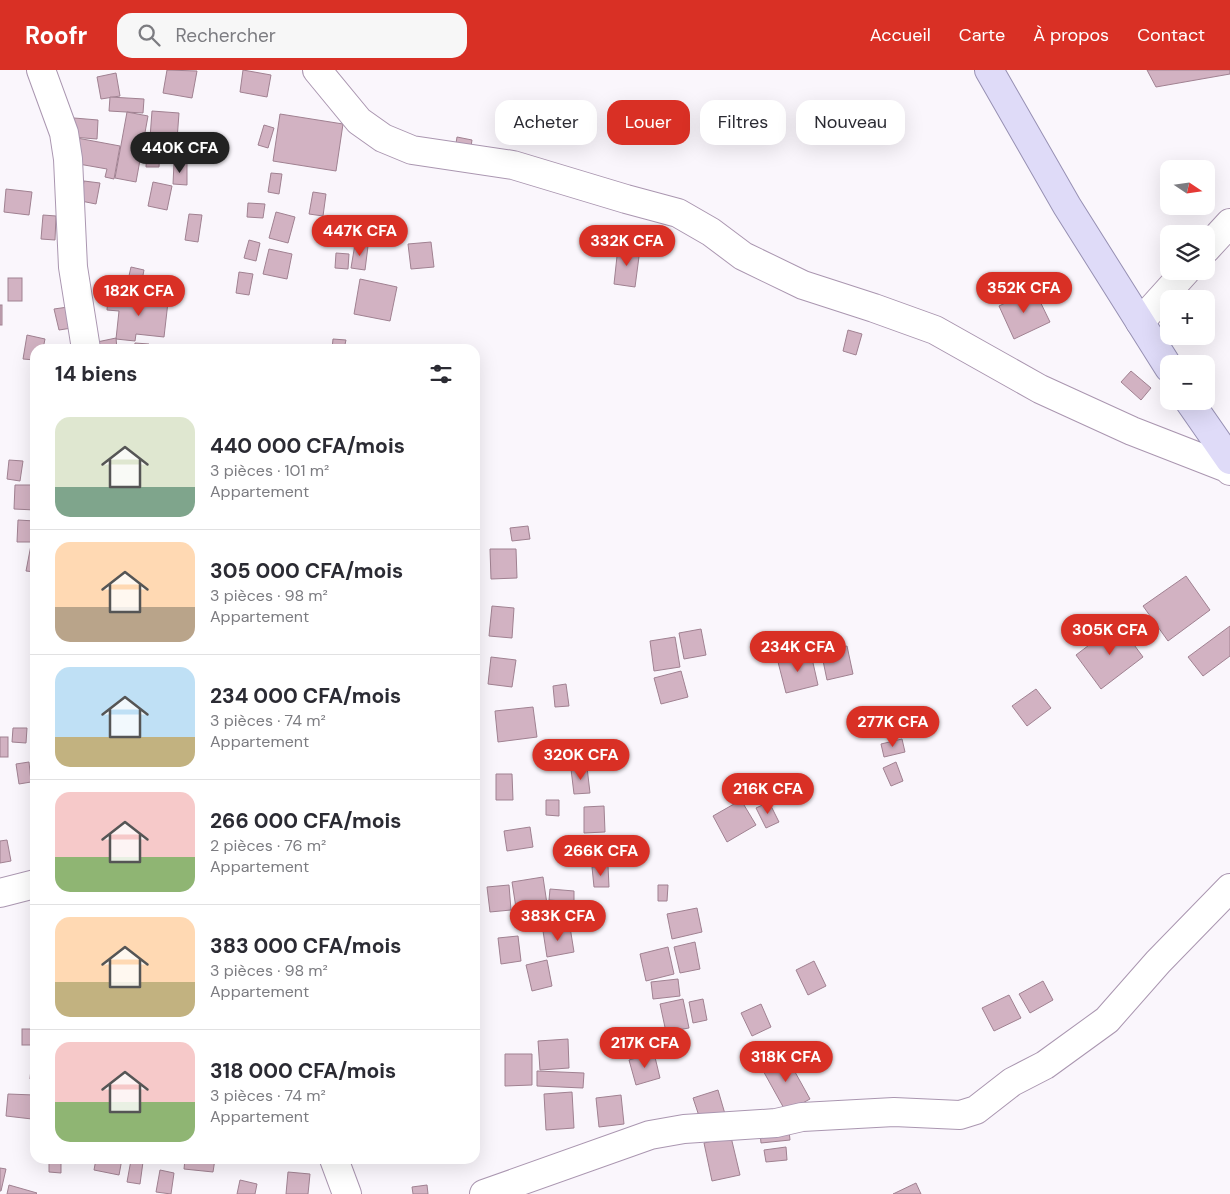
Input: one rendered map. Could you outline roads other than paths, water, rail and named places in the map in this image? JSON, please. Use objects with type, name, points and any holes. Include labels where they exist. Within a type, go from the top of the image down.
[{"type":"main road","points":[[989,70],[1067,206],[1161,355]]},
{"type":"main road","points":[[1195,410],[1230,460]]},
{"type":"street","points":[[41,70],[64,133],[68,159],[73,267],[85,344]]},
{"type":"street","points":[[317,70],[359,121],[383,138],[412,150],[513,165],[678,213],[711,232],[743,256],[803,285],[935,330],[1040,389],[1132,431],[1227,468],[1230,471]]},
{"type":"street","points":[[1215,239],[1230,223]]},
{"type":"street","points":[[1140,322],[1178,280]]},
{"type":"street","points":[[0,892],[30,885]]},
{"type":"street","points":[[484,1194],[650,1135],[694,1128],[776,1123],[802,1117],[894,1112],[960,1115],[976,1110],[1012,1082],[1045,1065],[1107,1020],[1158,962],[1230,888]]},
{"type":"street","points":[[336,1164],[347,1194]]}]
